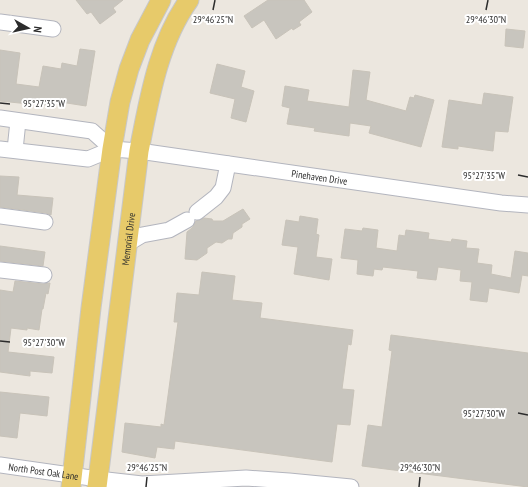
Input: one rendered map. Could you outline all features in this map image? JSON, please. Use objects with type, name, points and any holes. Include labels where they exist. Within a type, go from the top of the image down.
[{"type":"main road","points":[[72,481],[88,343],[90,308],[120,102],[129,69],[140,40],[161,0]]},
{"type":"main road","name":"Memorial Drive","points":[[98,483],[139,151],[148,102],[158,64],[184,7],[190,0]]},
{"type":"main road","points":[[88,343],[91,454],[98,483]]},
{"type":"street","points":[[0,22],[53,29]]},
{"type":"street","points":[[0,118],[92,131],[112,149],[88,159],[7,149],[18,121]]},
{"type":"street","name":"Pinehaven Drive","points":[[112,149],[139,151],[528,206]]},
{"type":"street","points":[[127,244],[142,235],[169,230],[192,216],[216,197],[223,188],[228,164]]},
{"type":"street","points":[[0,216],[45,222]]},
{"type":"street","points":[[0,270],[44,275]]},
{"type":"street","name":"North Post Oak Lane","points":[[0,465],[72,481],[98,483],[142,484],[246,478],[289,484],[347,487]]},
{"type":"building","points":[[76,0],[123,0],[113,8],[116,12],[100,24],[91,12],[87,14]]},
{"type":"building","points":[[268,0],[304,0],[312,12],[299,22],[301,25],[293,30],[292,28],[276,39],[264,20],[252,28],[244,16]]},
{"type":"building","points":[[506,29],[525,31],[523,48],[505,46]]},
{"type":"building","points":[[80,49],[95,51],[86,106],[54,101],[53,106],[0,101],[0,50],[20,53],[16,84],[39,87],[43,66],[61,69],[62,63],[77,66]]},
{"type":"building","points":[[217,64],[245,71],[241,87],[254,91],[246,122],[231,118],[235,99],[210,93]]},
{"type":"building","points":[[353,70],[370,72],[366,100],[406,111],[410,97],[414,98],[415,95],[434,100],[421,147],[369,133],[371,126],[350,123],[349,136],[314,131],[315,128],[287,124],[290,108],[282,106],[285,86],[309,90],[307,101],[349,107]]},
{"type":"building","points":[[484,93],[513,97],[508,132],[495,131],[493,151],[458,146],[458,149],[442,147],[449,100],[482,105]]},
{"type":"building","points":[[0,176],[19,177],[17,195],[53,198],[51,215],[46,213],[0,207]]},
{"type":"building","points":[[243,209],[250,219],[242,224],[242,227],[233,233],[232,239],[228,239],[222,243],[216,242],[207,248],[207,253],[197,260],[185,259],[187,232],[192,228],[196,221],[204,218],[212,219],[213,221],[223,221]]},
{"type":"building","points":[[300,216],[318,219],[316,234],[319,235],[316,257],[332,259],[329,280],[294,274],[298,247],[282,245],[286,220],[299,222]]},
{"type":"building","points":[[363,228],[378,230],[376,248],[397,251],[399,235],[405,236],[406,230],[429,233],[428,239],[451,242],[452,239],[467,241],[466,248],[479,249],[477,263],[492,265],[491,274],[511,278],[515,251],[528,253],[528,276],[522,275],[519,293],[489,288],[487,302],[470,300],[472,282],[460,281],[461,270],[438,267],[436,280],[417,278],[418,271],[383,267],[382,270],[374,269],[373,276],[357,274],[358,260],[341,258],[345,229],[362,231]]},
{"type":"building","points":[[0,246],[45,252],[43,266],[0,261]]},
{"type":"building","points":[[202,272],[235,276],[232,300],[262,303],[260,318],[353,330],[351,345],[348,344],[342,389],[354,390],[350,425],[337,424],[332,462],[175,441],[174,449],[157,447],[155,458],[122,452],[125,423],[161,427],[161,424],[164,425],[178,322],[174,322],[177,293],[199,295]]},
{"type":"building","points":[[15,281],[43,284],[50,283],[48,294],[46,293],[42,309],[39,330],[11,328],[8,352],[54,357],[52,373],[30,371],[30,376],[0,372],[0,290],[13,292]]},
{"type":"building","points":[[391,335],[528,353],[528,487],[362,466],[368,425],[382,427],[392,351],[389,350]]},
{"type":"building","points":[[0,392],[49,397],[47,416],[20,413],[17,438],[0,436]]}]
